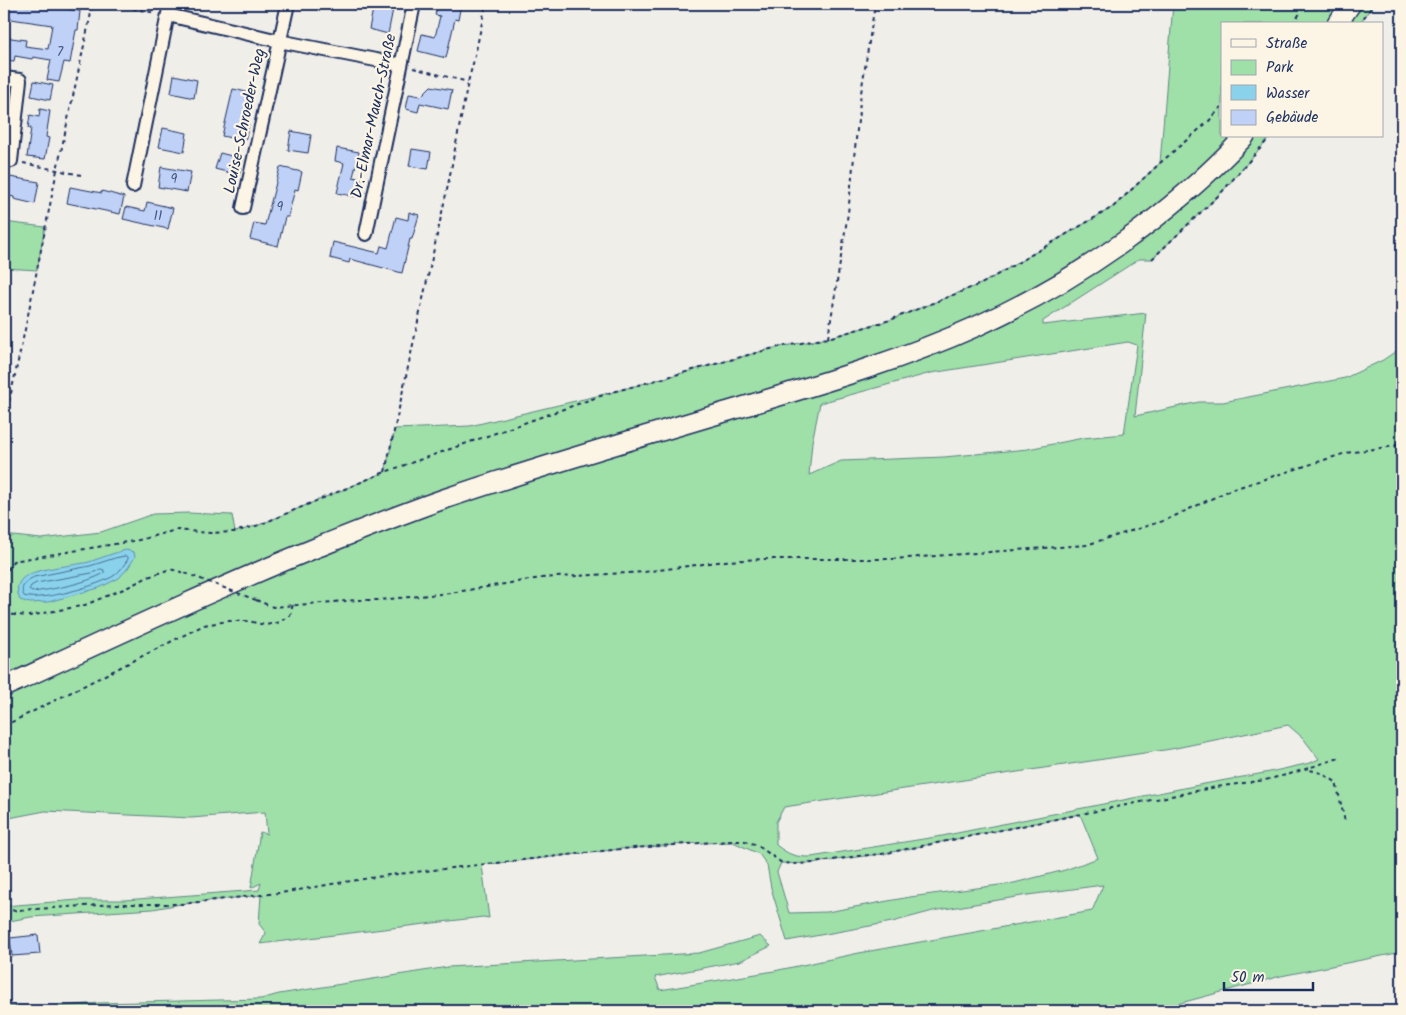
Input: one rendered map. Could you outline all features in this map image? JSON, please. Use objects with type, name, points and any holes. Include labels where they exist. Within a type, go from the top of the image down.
[{"type":"main road","points":[[1338,22],[1351,4]]},
{"type":"main road","points":[[4,687],[200,596],[383,521],[520,473],[824,382],[927,348],[978,326],[1079,272],[1138,232],[1184,194],[1243,138]]},
{"type":"street","name":"Louise-Schroeder-Weg","points":[[243,208],[288,4]]},
{"type":"street","name":"Dr.-Elmar-Mauch-Straße","points":[[366,234],[414,4]]},
{"type":"street","points":[[133,186],[169,10],[279,41],[401,65]]},
{"type":"street","points":[[4,78],[20,80],[10,161]]},
{"type":"path","points":[[4,425],[93,4]]},
{"type":"path","points":[[109,4],[169,10]]},
{"type":"path","points":[[385,472],[486,4]]},
{"type":"path","points":[[828,338],[848,213],[861,93],[875,4]]},
{"type":"path","points":[[1294,22],[1306,4]]},
{"type":"path","points":[[1360,22],[1374,4]]},
{"type":"path","points":[[401,65],[468,82]]},
{"type":"path","points":[[4,577],[13,561],[139,540],[176,530],[210,533],[234,532],[259,525],[385,472],[610,393],[774,348],[828,338],[890,320],[983,283],[1113,207],[1160,162],[1209,121],[1221,107]]},
{"type":"path","points":[[1152,259],[1221,193],[1269,138]]},
{"type":"path","points":[[10,161],[81,175]]},
{"type":"path","points":[[1395,446],[1402,437]]},
{"type":"path","points":[[4,614],[29,616],[86,605],[126,588],[148,576],[170,569],[273,607],[293,604],[379,600],[450,593],[541,578],[644,572],[763,559],[893,559],[1086,545],[1166,520],[1230,490],[1346,453],[1402,444]]},
{"type":"path","points":[[4,726],[204,625],[228,621],[265,625],[277,623],[290,616],[293,604]]},
{"type":"path","points":[[4,912],[115,904],[181,904],[286,892],[389,875],[621,849],[701,843],[745,842],[757,845],[782,863],[814,863],[882,854],[1216,787],[1265,780],[1339,758]]},
{"type":"path","points":[[1307,769],[1321,773],[1336,782],[1345,822]]},
{"type":"green space","points":[[1173,4],[1374,4],[1360,22],[1221,22],[1221,138],[1269,138],[1221,193],[1152,259],[1139,259],[1043,321],[1043,325],[1146,313],[1135,416],[1199,402],[1223,402],[1345,378],[1383,360],[1402,347],[1402,952],[1281,976],[1151,1011],[7,1011],[11,1006],[52,1007],[99,1003],[261,999],[279,994],[448,967],[699,953],[760,936],[771,946],[740,961],[655,977],[660,990],[774,971],[859,953],[1092,911],[1103,885],[933,911],[892,922],[787,941],[771,888],[767,865],[759,854],[733,842],[621,849],[482,865],[489,918],[483,917],[260,944],[266,933],[259,924],[261,895],[153,909],[31,917],[4,922],[4,906],[78,900],[124,900],[259,890],[261,883],[251,888],[260,832],[267,834],[265,812],[191,818],[45,811],[4,819],[4,535],[41,539],[101,532],[153,514],[232,515],[235,532],[259,525],[385,472],[395,429],[470,426],[609,393],[774,348],[828,338],[890,320],[983,283],[1113,207],[1160,163]],"holes":[[[1128,342],[1137,345],[1124,434],[1083,438],[1028,449],[944,457],[841,461],[809,475],[812,442],[820,403],[931,373]],[[1288,725],[1303,738],[1319,759],[1310,763],[1270,772],[942,836],[811,857],[792,855],[776,845],[776,822],[784,807],[1171,749]],[[1080,814],[1098,858],[1065,870],[1014,883],[910,897],[827,912],[789,913],[777,872],[781,863],[819,862],[882,854]]]},
{"type":"green space","points":[[4,222],[45,227],[37,270],[4,268]]},
{"type":"water","points":[[126,550],[134,552],[135,557],[128,568],[119,578],[99,588],[48,602],[30,603],[20,600],[18,586],[20,581],[27,575],[43,570],[89,562]]},
{"type":"building","points":[[4,4],[29,6],[29,4],[44,4],[44,6],[80,11],[78,30],[76,30],[70,63],[64,62],[59,82],[47,80],[51,60],[15,56],[14,61],[4,60],[4,37],[26,40],[25,46],[48,49],[52,25],[4,18]]},
{"type":"building","points":[[374,4],[394,4],[388,34],[369,29]]},
{"type":"building","points":[[438,4],[461,4],[458,20],[455,19],[446,58],[418,51],[422,34],[435,37],[440,16],[435,15]]},
{"type":"building","points":[[174,75],[197,80],[194,98],[171,93]]},
{"type":"building","points":[[34,81],[53,85],[50,100],[31,96]]},
{"type":"building","points":[[431,86],[452,90],[448,109],[420,103],[418,112],[406,109],[409,94],[421,96]]},
{"type":"building","points":[[233,89],[251,93],[244,123],[249,124],[245,141],[222,136]]},
{"type":"building","points":[[40,109],[50,111],[46,137],[49,138],[45,159],[27,157],[31,128],[28,128],[30,115],[39,117]]},
{"type":"building","points":[[163,128],[187,133],[184,152],[159,147]]},
{"type":"building","points":[[291,131],[311,135],[308,153],[288,150]]},
{"type":"building","points":[[337,148],[359,152],[353,177],[362,179],[358,197],[337,193],[344,163],[335,161]]},
{"type":"building","points":[[412,149],[431,152],[428,169],[409,166]]},
{"type":"building","points":[[220,153],[243,159],[239,175],[215,169]]},
{"type":"building","points":[[161,167],[191,172],[187,192],[158,187]]},
{"type":"building","points":[[280,167],[302,172],[298,190],[295,189],[288,217],[285,217],[278,246],[250,239],[254,223],[265,225]]},
{"type":"building","points":[[10,177],[39,182],[35,204],[4,195],[4,180],[9,181]]},
{"type":"building","points":[[70,187],[102,193],[102,191],[124,197],[120,214],[67,203]]},
{"type":"building","points":[[147,202],[173,208],[168,229],[123,219],[126,207],[145,211]]},
{"type":"building","points":[[409,212],[419,215],[412,239],[410,239],[402,273],[350,259],[349,263],[330,258],[333,242],[379,253],[381,246],[388,248],[396,217],[408,220]]},
{"type":"building","points":[[38,935],[40,954],[12,956],[10,938]]}]
